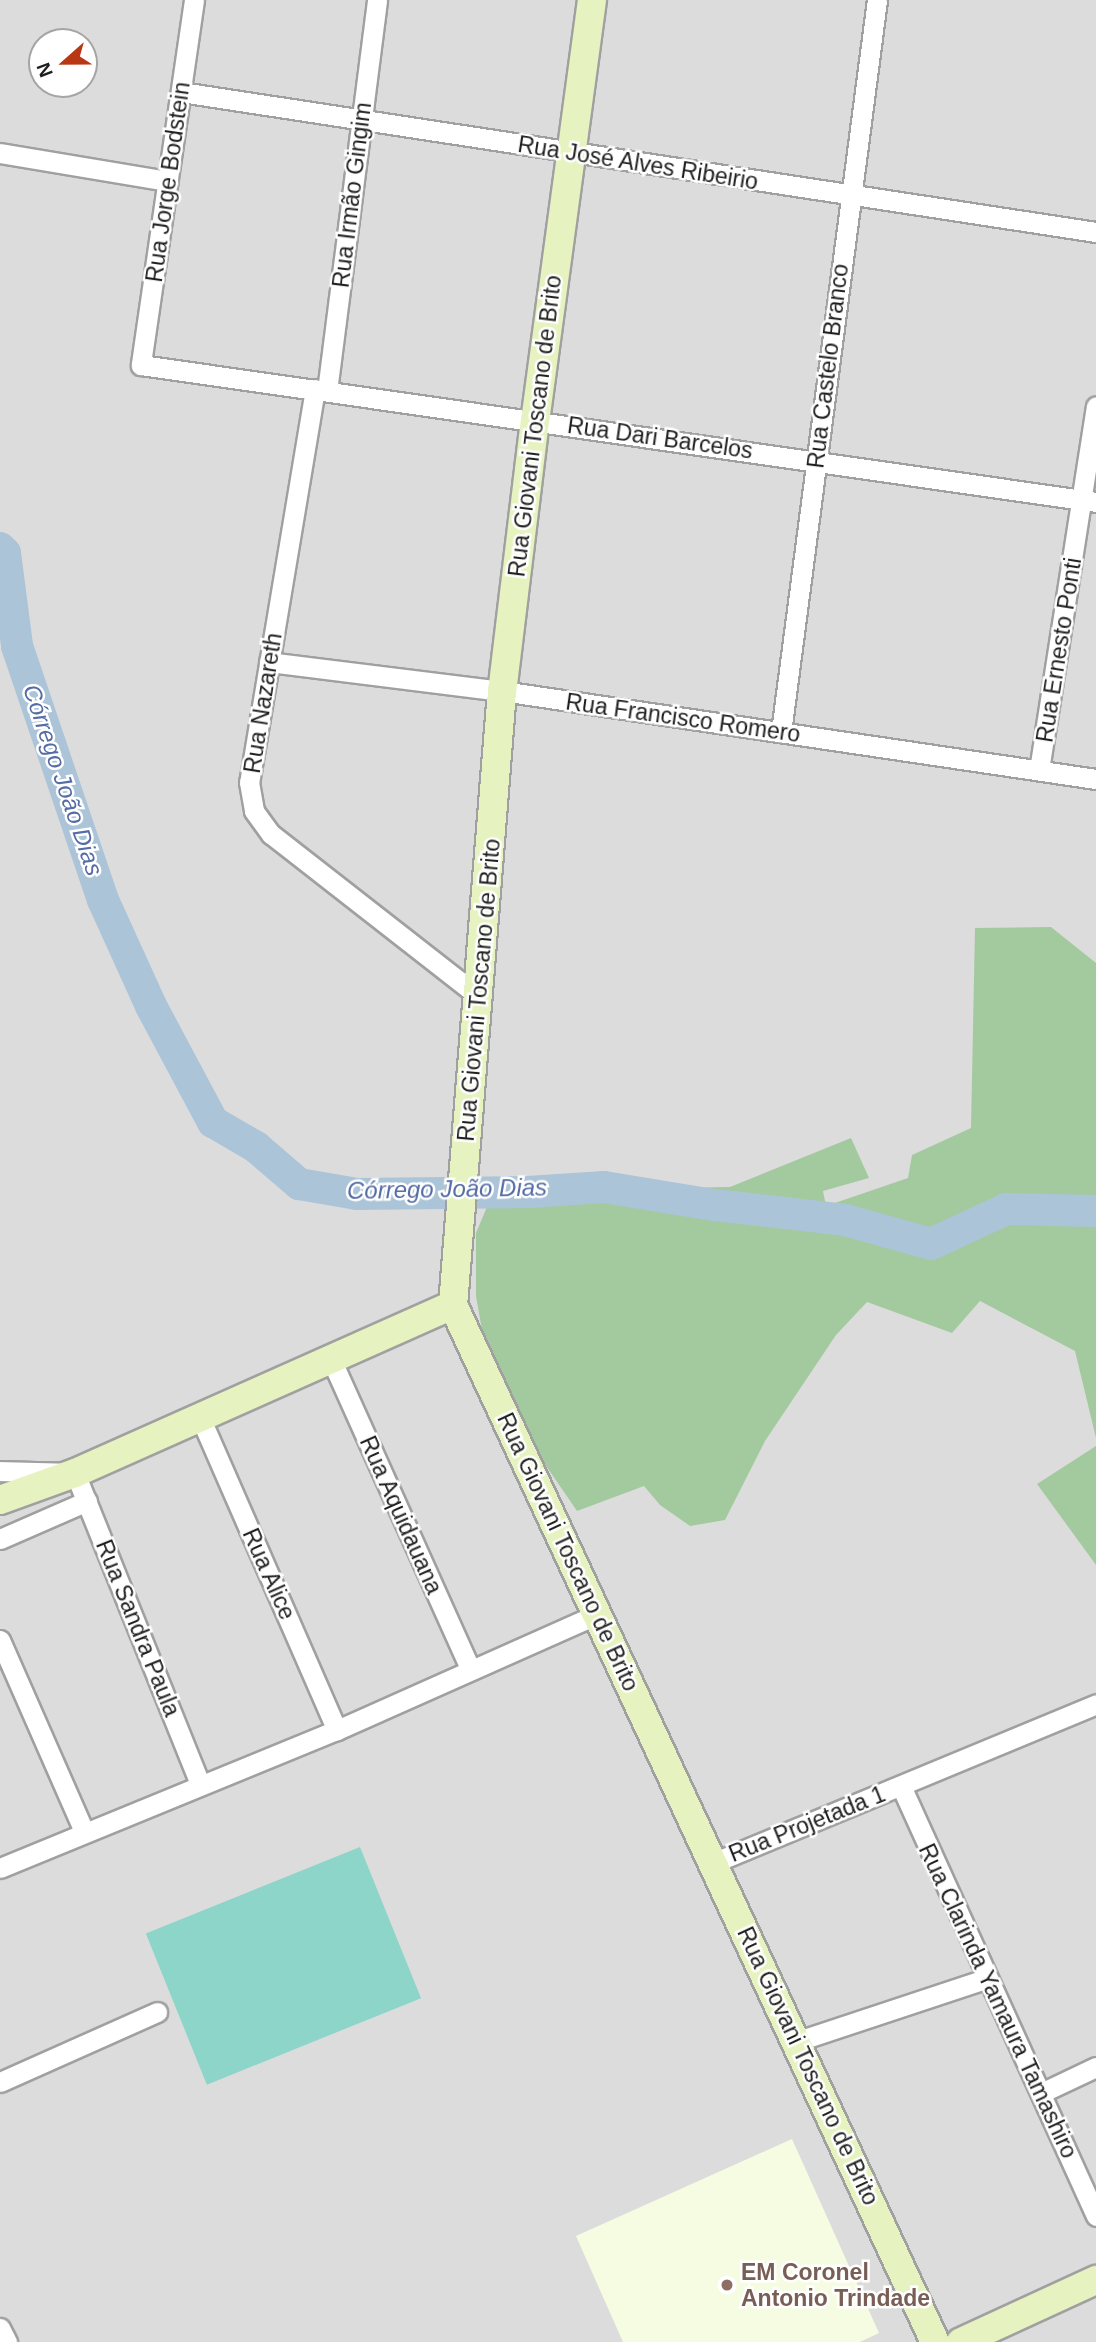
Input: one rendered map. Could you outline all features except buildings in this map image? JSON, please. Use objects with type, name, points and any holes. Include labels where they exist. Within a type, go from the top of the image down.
[{"type":"main road","name":"Rua Giovani Toscano de Brito","points":[[592,0],[535,420],[502,691],[480,997],[453,1304],[936,2342]]},
{"type":"main road","points":[[0,1500],[75,1473],[453,1304]]},
{"type":"main road","points":[[961,2342],[1096,2280]]},
{"type":"street","name":"Rua Irmão Gingim","points":[[321,390],[362,120],[377,0]]},
{"type":"street","name":"Rua Castelo Branco","points":[[781,732],[849,195],[877,0]]},
{"type":"street","name":"Rua Jorge Bodstein","points":[[141,365],[181,92],[190,1]]},
{"type":"street","name":"Rua José Alves Ribeirio","points":[[181,92],[1096,232]]},
{"type":"street","points":[[0,153],[168,181]]},
{"type":"street","name":"Rua Dari Barcelos","points":[[141,365],[1090,500]]},
{"type":"street","name":"Rua Nazareth","points":[[321,390],[249,782],[254,811],[271,834],[480,997]]},
{"type":"street","name":"Rua Ernesto Ponti","points":[[1039,770],[1090,500],[1096,405]]},
{"type":"street","name":"Rua Francisco Romero","points":[[269,662],[502,691],[1096,779]]},
{"type":"street","name":"Rua Aquidauana","points":[[331,1359],[471,1670]]},
{"type":"street","name":"Rua Alice","points":[[200,1417],[337,1730]]},
{"type":"street","points":[[0,1471],[75,1473]]},
{"type":"street","name":"Rua Sandra Paula","points":[[75,1473],[200,1784]]},
{"type":"street","points":[[0,1539],[87,1501]]},
{"type":"street","points":[[0,1868],[84,1831],[337,1730],[597,1614]]},
{"type":"street","points":[[0,1640],[84,1831]]},
{"type":"street","name":"Rua Projetada 1","points":[[713,1863],[1094,1710]]},
{"type":"street","name":"Rua Clarinda Yamaura Tamashiro","points":[[901,1786],[986,1979],[1096,2216]]},
{"type":"street","points":[[798,2041],[986,1979]]},
{"type":"street","points":[[0,2082],[157,2012]]},
{"type":"street","points":[[1041,2093],[1096,2067]]},
{"type":"street","points":[[0,2328],[7,2342]]},
{"type":"shaded area","points":[[0,0],[1096,0],[1096,2342],[0,2342]]},
{"type":"shaded area","points":[[360,1847],[421,1998],[207,2085],[146,1934]]},
{"type":"shaded area","name":"EM Coronel Antonio Trindade","points":[[792,2139],[879,2333],[860,2342],[623,2342],[576,2236]]},
{"type":"green space","points":[[1051,927],[1096,963],[1096,1438],[1075,1351],[980,1301],[952,1333],[867,1302],[836,1335],[765,1441],[725,1520],[690,1526],[660,1505],[644,1486],[577,1511],[492,1387],[476,1296],[476,1233],[494,1190],[523,1182],[576,1177],[669,1188],[730,1187],[851,1138],[869,1178],[823,1191],[826,1206],[908,1178],[912,1155],[971,1128],[975,928]]},
{"type":"green space","points":[[1096,1446],[1096,1565],[1037,1484]]},
{"type":"waterway","name":"Córrego João Dias","points":[[0,548],[5,553],[17,646],[103,900],[151,1006],[213,1122],[256,1147],[299,1184],[357,1194],[528,1192],[604,1187],[714,1205],[845,1220],[931,1244],[1006,1209],[1096,1211]]},
{"type":"place","name":"EM Coronel Antonio Trindade","points":[[727,2285]]}]
